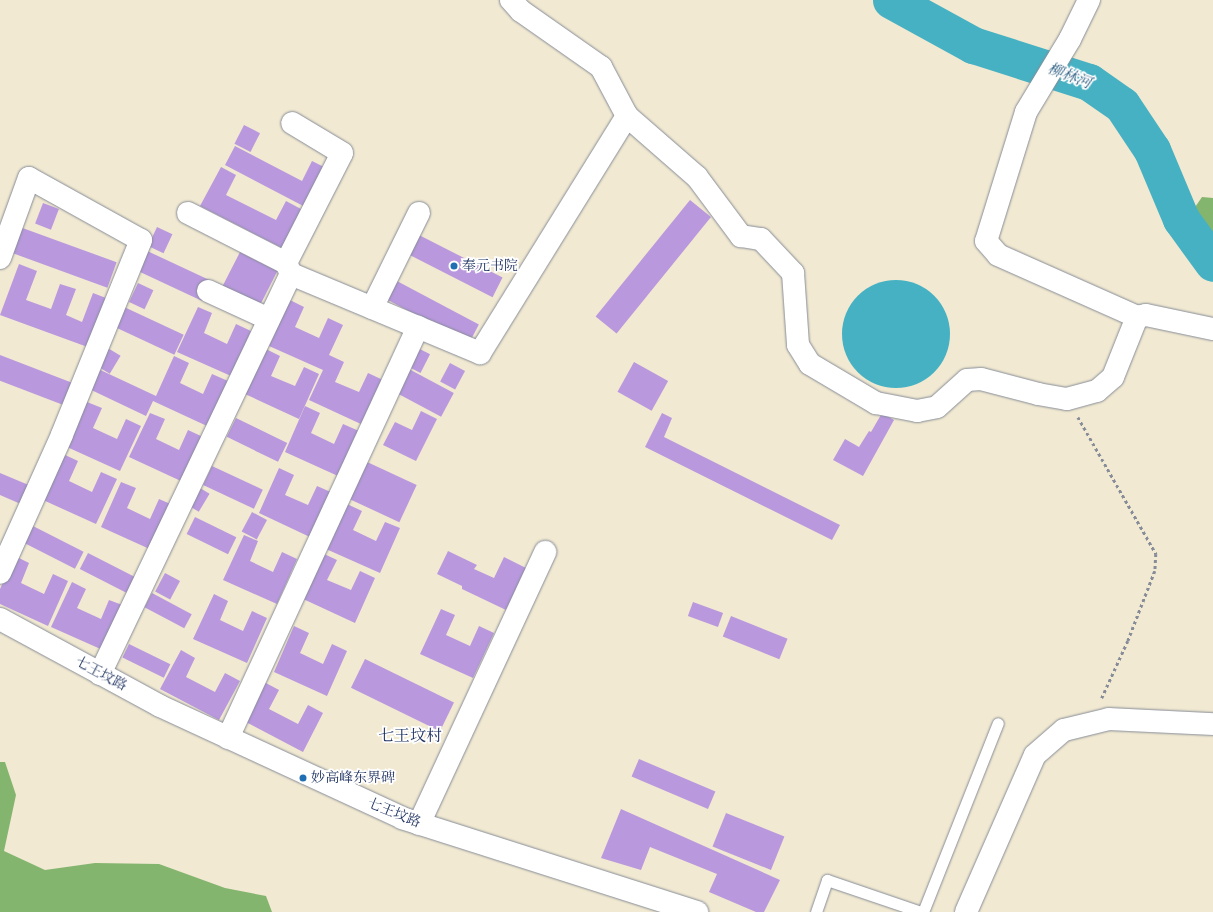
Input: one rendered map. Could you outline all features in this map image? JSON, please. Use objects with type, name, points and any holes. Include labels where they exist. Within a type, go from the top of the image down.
[{"type":"street","points":[[511,0],[521,11],[601,67],[627,116],[696,177],[741,236],[761,239],[793,273],[798,345],[810,364],[876,403],[917,412],[937,407],[967,380],[981,379],[1038,394],[1067,399],[1097,391],[1113,377],[1137,317]]},
{"type":"street","points":[[1089,0],[1070,39],[1026,112],[986,241],[998,256],[1137,317],[1146,315],[1213,329]]},
{"type":"street","points":[[188,213],[288,269],[372,308],[480,353],[627,116]]},
{"type":"street","points":[[100,674],[269,319],[288,269],[342,152],[292,123]]},
{"type":"street","points":[[0,258],[29,178],[141,240],[62,435],[0,573]]},
{"type":"street","points":[[372,308],[419,213]]},
{"type":"street","points":[[208,291],[269,319]]},
{"type":"street","points":[[228,738],[418,327]]},
{"type":"street","points":[[419,824],[545,552]]},
{"type":"street","name":"七王坟路","points":[[0,619],[160,706],[402,818],[697,912]]},
{"type":"street","points":[[966,912],[1035,756],[1064,730],[1109,719],[1213,724]]},
{"type":"lane","points":[[816,912],[827,880],[922,912],[998,723]]},
{"type":"path","points":[[1067,399],[1156,554],[1155,571],[1128,641],[1090,724]]},
{"type":"green space","points":[[1202,197],[1213,198],[1213,280],[1189,216]]},
{"type":"green space","points":[[0,762],[5,762],[16,795],[4,851],[45,870],[95,863],[159,864],[225,888],[266,896],[272,912],[0,912]]},
{"type":"water","points":[[896,280],[917,284],[934,296],[946,313],[950,334],[946,355],[934,372],[917,384],[896,388],[875,384],[858,372],[846,355],[842,334],[846,313],[858,296],[875,284]]},
{"type":"building","points":[[244,125],[260,133],[251,152],[234,144]]},
{"type":"building","points":[[235,146],[302,181],[312,161],[328,169],[309,209],[225,165]]},
{"type":"building","points":[[221,167],[236,175],[226,195],[276,220],[286,201],[301,209],[284,249],[200,206]]},
{"type":"building","points":[[690,200],[711,217],[617,334],[596,317]]},
{"type":"building","points":[[43,203],[59,209],[51,230],[35,224]]},
{"type":"building","points":[[17,226],[117,262],[107,288],[8,251]]},
{"type":"building","points":[[157,227],[172,234],[164,253],[148,246]]},
{"type":"building","name":"奉元书院","points":[[417,234],[503,278],[493,297],[407,254]]},
{"type":"building","points":[[143,249],[211,281],[202,301],[134,269]]},
{"type":"building","points":[[240,252],[277,271],[260,305],[223,286]]},
{"type":"building","points":[[19,264],[37,271],[26,300],[51,309],[60,284],[76,289],[66,315],[82,322],[93,293],[111,300],[93,349],[0,315]]},
{"type":"building","points":[[395,280],[479,325],[469,343],[385,299]]},
{"type":"building","points":[[138,283],[153,290],[145,309],[129,302]]},
{"type":"building","points":[[290,300],[304,307],[295,327],[319,338],[328,318],[343,325],[329,355],[344,362],[335,382],[359,392],[368,373],[383,380],[363,425],[309,400],[323,370],[269,346]]},
{"type":"building","points":[[122,306],[184,335],[174,355],[113,326]]},
{"type":"building","points":[[198,307],[212,313],[204,333],[227,344],[236,324],[251,331],[231,376],[177,352]]},
{"type":"building","points":[[414,346],[430,354],[421,373],[404,365]]},
{"type":"building","points":[[106,347],[121,356],[110,374],[95,365]]},
{"type":"building","points":[[266,349],[280,356],[271,376],[295,386],[304,367],[319,374],[299,419],[245,394]]},
{"type":"building","points":[[0,355],[77,384],[68,407],[0,381]]},
{"type":"building","points":[[174,356],[189,363],[180,383],[203,394],[212,374],[228,381],[207,426],[153,401],[146,416],[85,387],[94,367],[156,396]]},
{"type":"building","points":[[634,362],[668,381],[652,411],[618,392]]},
{"type":"building","points":[[450,363],[465,371],[455,390],[440,382]]},
{"type":"building","points":[[407,368],[454,393],[441,417],[394,392]]},
{"type":"building","points":[[87,402],[102,408],[93,428],[117,439],[126,419],[141,426],[120,471],[67,447]]},
{"type":"building","points":[[305,406],[320,413],[311,433],[334,444],[343,424],[359,431],[338,476],[285,452]]},
{"type":"building","points":[[421,411],[437,419],[416,461],[383,445],[395,422],[412,430]]},
{"type":"building","points":[[150,413],[165,419],[156,439],[179,450],[188,430],[203,437],[183,482],[129,457]]},
{"type":"building","points":[[662,413],[672,418],[664,437],[840,525],[832,540],[645,447]]},
{"type":"building","points":[[882,413],[894,420],[863,476],[833,460],[845,439],[859,447],[869,431],[871,432]]},
{"type":"building","points":[[236,418],[287,443],[278,462],[227,437]]},
{"type":"building","points":[[63,454],[78,461],[69,481],[92,492],[101,472],[117,479],[96,524],[43,500]]},
{"type":"building","points":[[365,461],[417,485],[399,522],[348,498]]},
{"type":"building","points":[[212,466],[263,490],[254,509],[203,485]]},
{"type":"building","points":[[279,468],[294,475],[285,495],[308,505],[317,486],[333,493],[312,538],[259,513]]},
{"type":"building","points":[[0,473],[31,486],[23,505],[0,495]]},
{"type":"building","points":[[121,482],[136,488],[127,508],[150,519],[159,499],[175,506],[154,551],[101,527]]},
{"type":"building","points":[[195,485],[210,494],[199,512],[184,503]]},
{"type":"building","points":[[347,504],[362,511],[353,530],[376,541],[385,522],[400,528],[380,573],[326,549]]},
{"type":"building","points":[[252,512],[267,520],[257,539],[242,531]]},
{"type":"building","points":[[195,517],[236,537],[228,554],[187,534]]},
{"type":"building","points":[[31,525],[84,552],[75,569],[22,542]]},
{"type":"building","points":[[244,535],[258,541],[250,561],[273,572],[282,552],[297,559],[277,604],[223,580]]},
{"type":"building","points":[[448,551],[477,565],[474,569],[494,578],[504,557],[526,568],[506,610],[462,589],[462,586],[437,574]]},
{"type":"building","points":[[88,553],[138,578],[130,594],[80,569]]},
{"type":"building","points":[[322,553],[337,560],[327,580],[351,590],[360,571],[375,578],[355,623],[301,598]]},
{"type":"building","points":[[15,556],[29,563],[21,583],[44,594],[53,574],[68,581],[48,626],[0,604],[0,589]]},
{"type":"building","points":[[165,573],[180,581],[170,600],[155,592]]},
{"type":"building","points":[[72,582],[86,589],[77,608],[101,619],[109,600],[125,606],[105,651],[51,627]]},
{"type":"building","points":[[152,593],[192,614],[184,628],[144,607]]},
{"type":"building","points":[[214,594],[228,601],[220,620],[243,631],[252,611],[267,618],[247,663],[193,639]]},
{"type":"building","points":[[693,602],[723,613],[718,627],[688,616]]},
{"type":"building","points":[[441,609],[455,615],[446,635],[470,646],[479,626],[494,633],[473,678],[420,654]]},
{"type":"building","points":[[731,616],[788,639],[779,659],[723,636]]},
{"type":"building","points":[[294,626],[309,633],[300,653],[323,664],[332,644],[347,651],[327,696],[274,672]]},
{"type":"building","points":[[129,644],[170,664],[164,678],[122,657]]},
{"type":"building","points":[[181,650],[195,658],[186,677],[215,692],[225,673],[240,681],[219,720],[160,689]]},
{"type":"building","points":[[365,659],[454,702],[440,731],[351,688]]},
{"type":"building","points":[[264,682],[279,690],[269,709],[298,724],[308,705],[323,713],[303,752],[244,721]]},
{"type":"building","points":[[639,759],[715,791],[708,809],[632,776]]},
{"type":"building","points":[[621,809],[780,880],[764,912],[756,912],[709,892],[717,874],[650,847],[641,870],[601,858]]},
{"type":"building","points":[[726,813],[784,837],[771,870],[713,846]]},
{"type":"waterway","name":"柳林河","points":[[891,0],[973,45],[1089,82],[1122,105],[1152,150],[1181,219],[1213,263]]},
{"type":"place","name":"奉元书院","points":[[454,266]]},
{"type":"place","name":"妙高峰东界碑","points":[[303,778]]},
{"type":"district","name":"七王坟村","points":[[410,737]]}]
